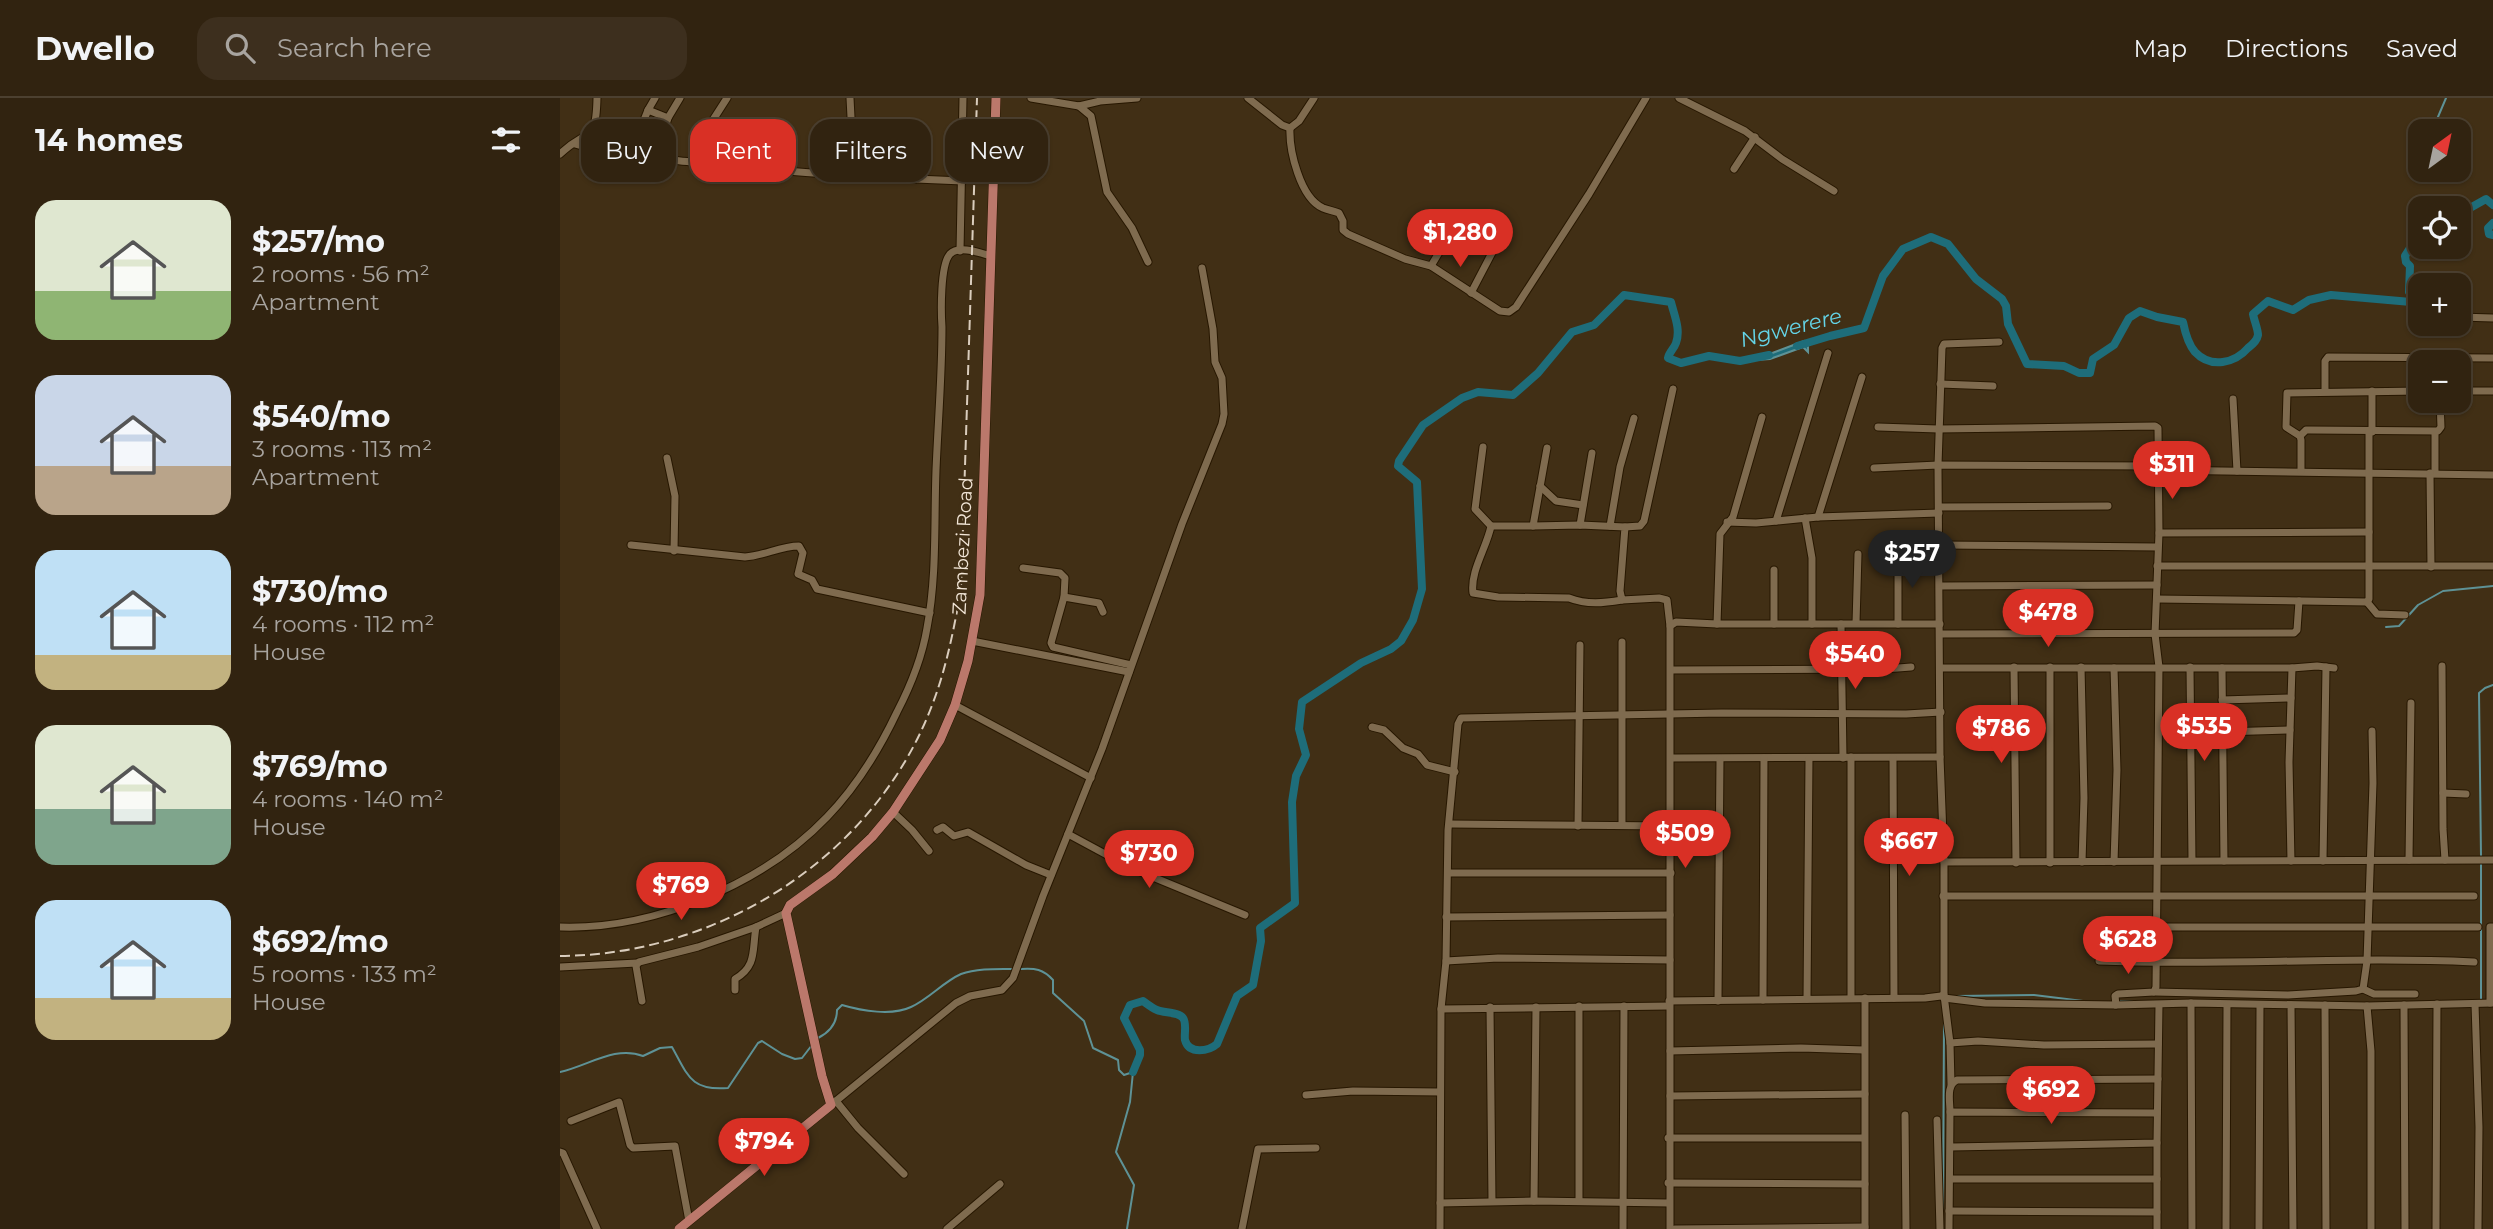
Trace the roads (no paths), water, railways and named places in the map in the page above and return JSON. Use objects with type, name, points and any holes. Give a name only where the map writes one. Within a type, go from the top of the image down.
[{"type":"main road","name":"Zambezi Road","points":[[786,913],[790,905],[833,874],[858,851],[893,812],[940,740],[955,705],[972,641],[980,595],[996,98]]},
{"type":"main road","points":[[679,1229],[834,1103],[815,1042],[786,913]]},
{"type":"street","points":[[560,154],[595,127],[597,98]]},
{"type":"street","points":[[644,119],[655,98]]},
{"type":"street","points":[[648,110],[668,118],[680,98]]},
{"type":"street","points":[[714,119],[727,98]]},
{"type":"street","points":[[850,98],[851,119]]},
{"type":"street","points":[[963,98],[963,119]]},
{"type":"street","points":[[1031,98],[1079,106],[1137,98]]},
{"type":"street","points":[[1248,98],[1290,128]]},
{"type":"street","points":[[1314,98],[1299,121],[1290,128],[1289,140],[1299,176],[1317,204],[1339,213],[1343,230],[1348,234],[1405,259],[1431,266],[1500,311],[1509,312],[1516,307],[1589,194],[1646,98]]},
{"type":"street","points":[[1679,98],[1755,137],[1782,159],[1834,191]]},
{"type":"street","points":[[1079,106],[1091,116],[1107,192],[1132,228],[1148,261]]},
{"type":"street","points":[[1734,169],[1755,137]]},
{"type":"street","points":[[575,144],[581,146]]},
{"type":"street","points":[[960,251],[963,182]]},
{"type":"street","points":[[1431,266],[1457,222],[1444,214]]},
{"type":"street","points":[[1471,293],[1494,249]]},
{"type":"street","points":[[560,927],[613,925],[685,905],[754,874],[813,831],[858,780],[890,728],[913,681],[930,613],[944,275],[950,254],[972,251],[991,256]]},
{"type":"street","points":[[904,1174],[834,1103],[956,1003],[970,996],[1002,990],[1013,978],[1091,778],[1224,414],[1222,377],[1215,362],[1213,328],[1202,268]]},
{"type":"street","points":[[2471,317],[2493,318]]},
{"type":"street","points":[[1949,1229],[1951,1084],[1950,1043],[1944,996],[1944,862],[1940,757],[1938,429],[1942,348],[1944,344],[1999,342]]},
{"type":"street","points":[[1776,521],[1828,353]]},
{"type":"street","points":[[2325,391],[2325,361],[2328,357],[2493,358]]},
{"type":"street","points":[[1818,517],[1862,377]]},
{"type":"street","points":[[1940,384],[1993,386]]},
{"type":"street","points":[[1483,447],[1475,509],[1491,526],[1640,526],[1644,521],[1672,389]]},
{"type":"street","points":[[2367,602],[2370,599],[2368,473],[2372,391]]},
{"type":"street","points":[[2300,436],[2286,427],[2287,393],[2408,391]]},
{"type":"street","points":[[2471,391],[2493,391]]},
{"type":"street","points":[[2232,399],[2237,471]]},
{"type":"street","points":[[2301,471],[2300,436],[2306,430],[2435,432],[2441,427],[2440,413]]},
{"type":"street","points":[[1717,624],[1720,534],[1733,517],[1762,417]]},
{"type":"street","points":[[1610,526],[1620,467],[1634,418]]},
{"type":"street","points":[[1878,427],[1938,429],[2155,426],[2159,431],[2155,634],[2159,667],[2158,929],[2154,992]]},
{"type":"street","points":[[2431,567],[2435,432]]},
{"type":"street","points":[[1533,526],[1547,448]]},
{"type":"street","points":[[1580,525],[1592,453]]},
{"type":"street","points":[[667,458],[675,496],[674,551]]},
{"type":"street","points":[[1874,468],[1938,465],[2493,475]]},
{"type":"street","points":[[1541,486],[1556,501],[1583,505]]},
{"type":"street","points":[[1727,522],[1939,510],[2108,506]]},
{"type":"street","points":[[1805,519],[1812,558],[1812,624]]},
{"type":"street","points":[[1491,526],[1478,565],[1473,593],[1498,597],[1569,598],[1601,604],[1622,600],[1667,600],[1671,670],[1668,1138],[1670,1229]]},
{"type":"street","points":[[1622,600],[1620,591],[1625,527]]},
{"type":"street","points":[[2159,533],[2369,532]]},
{"type":"street","points":[[631,545],[745,557],[784,547],[800,546],[803,553],[798,574],[812,580],[817,589],[930,613]]},
{"type":"street","points":[[1940,545],[2157,547]]},
{"type":"street","points":[[1856,623],[1858,554]]},
{"type":"street","points":[[1898,556],[1898,624]]},
{"type":"street","points":[[2157,566],[2493,566]]},
{"type":"street","points":[[1023,568],[1062,574],[1065,578],[1064,597],[1051,643],[1053,647],[1130,669]]},
{"type":"street","points":[[1774,570],[1774,624]]},
{"type":"street","points":[[1940,586],[2157,585]]},
{"type":"street","points":[[1064,597],[1099,603],[1103,612]]},
{"type":"street","points":[[2157,598],[2367,602],[2377,614],[2405,615]]},
{"type":"street","points":[[1941,634],[2294,633],[2297,630],[2299,601]]},
{"type":"street","points":[[1670,626],[1676,622],[1940,624]]},
{"type":"street","points":[[1841,624],[1842,714],[1847,758],[1851,999]]},
{"type":"street","points":[[972,641],[1130,669]]},
{"type":"street","points":[[1622,642],[1622,825]]},
{"type":"street","points":[[1578,826],[1580,645]]},
{"type":"street","points":[[2442,666],[2445,860]]},
{"type":"street","points":[[1671,670],[1911,667]]},
{"type":"street","points":[[2014,667],[2016,863]]},
{"type":"street","points":[[2050,667],[2050,863]]},
{"type":"street","points":[[2081,667],[2084,798],[2082,862]]},
{"type":"street","points":[[2189,667],[2192,860]]},
{"type":"street","points":[[2323,861],[2326,667]]},
{"type":"street","points":[[1941,668],[2334,668]]},
{"type":"street","points":[[2114,668],[2117,770],[2114,862]]},
{"type":"street","points":[[2222,668],[2224,861]]},
{"type":"street","points":[[2291,861],[2292,668]]},
{"type":"street","points":[[2222,700],[2291,698]]},
{"type":"street","points":[[2409,860],[2411,703]]},
{"type":"street","points":[[955,705],[1091,778]]},
{"type":"street","points":[[1440,1229],[1441,1009],[1446,961],[1450,824],[1458,724],[1463,718],[1941,712]]},
{"type":"street","points":[[1372,727],[1384,730],[1403,748],[1418,754],[1427,765],[1455,772]]},
{"type":"street","points":[[2223,732],[2290,730]]},
{"type":"street","points":[[2363,989],[2367,961],[2373,783],[2372,731]]},
{"type":"street","points":[[1671,758],[1940,757]]},
{"type":"street","points":[[1763,1000],[1764,758]]},
{"type":"street","points":[[1893,758],[1894,998]]},
{"type":"street","points":[[1718,1000],[1720,759]]},
{"type":"street","points":[[1807,999],[1809,759]]},
{"type":"street","points":[[2443,793],[2466,793]]},
{"type":"street","points":[[893,812],[929,851]]},
{"type":"street","points":[[1450,824],[1670,826]]},
{"type":"street","points":[[937,830],[943,827],[954,836],[968,832],[1026,865],[1051,875]]},
{"type":"street","points":[[1068,834],[1132,868],[1245,915]]},
{"type":"street","points":[[1944,862],[2493,860]]},
{"type":"street","points":[[1448,873],[1671,873]]},
{"type":"street","points":[[1943,896],[2474,896]]},
{"type":"street","points":[[560,967],[637,963],[676,954],[756,927],[786,913]]},
{"type":"street","points":[[1446,917],[1670,915]]},
{"type":"street","points":[[735,989],[735,979],[747,972],[751,965],[756,927]]},
{"type":"street","points":[[2106,927],[2479,928]]},
{"type":"street","points":[[1441,1009],[1944,996],[1985,1003],[2116,1005],[2191,1003],[2367,1006],[2491,1003],[2490,927],[2493,927]]},
{"type":"street","points":[[1446,961],[1498,958],[1670,960]]},
{"type":"street","points":[[2099,961],[2474,962]]},
{"type":"street","points":[[637,963],[636,974],[642,1001]]},
{"type":"street","points":[[2116,1005],[2115,996],[2118,994],[2154,992],[2288,995],[2363,989],[2374,994],[2415,994]]},
{"type":"street","points":[[1675,1229],[1864,1228],[1865,998]]},
{"type":"street","points":[[2191,1003],[2192,1229]]},
{"type":"street","points":[[2436,1229],[2437,1004]]},
{"type":"street","points":[[2475,1004],[2479,1127],[2478,1229]]},
{"type":"street","points":[[2157,1229],[2159,1005]]},
{"type":"street","points":[[2226,1229],[2227,1005]]},
{"type":"street","points":[[2291,1005],[2293,1229]]},
{"type":"street","points":[[2325,1005],[2326,1229]]},
{"type":"street","points":[[2404,1005],[2405,1229]]},
{"type":"street","points":[[1579,1006],[1579,1201]]},
{"type":"street","points":[[1623,1229],[1624,1006]]},
{"type":"street","points":[[2259,1229],[2260,1006]]},
{"type":"street","points":[[2367,1006],[2371,1051],[2371,1229]]},
{"type":"street","points":[[1490,1007],[1492,1201]]},
{"type":"street","points":[[1534,1201],[1536,1007]]},
{"type":"street","points":[[1950,1043],[1978,1041],[2043,1045],[2158,1044]]},
{"type":"street","points":[[1670,1051],[1801,1048],[1864,1050]]},
{"type":"street","points":[[1951,1084],[1957,1080],[2158,1079]]},
{"type":"street","points":[[1306,1095],[1353,1091],[1440,1092]]},
{"type":"street","points":[[1670,1096],[1865,1094]]},
{"type":"street","points":[[571,1121],[619,1102],[633,1148],[675,1146],[689,1221]]},
{"type":"street","points":[[1950,1112],[2157,1113]]},
{"type":"street","points":[[1905,1115],[1906,1229]]},
{"type":"street","points":[[1937,1120],[1940,1229]]},
{"type":"street","points":[[1668,1138],[1864,1138]]},
{"type":"street","points":[[1951,1147],[2157,1143]]},
{"type":"street","points":[[1242,1229],[1258,1149],[1316,1148]]},
{"type":"street","points":[[560,1152],[597,1229]]},
{"type":"street","points":[[1950,1179],[2157,1179]]},
{"type":"street","points":[[1668,1183],[1865,1184]]},
{"type":"street","points":[[947,1229],[1000,1184]]},
{"type":"street","points":[[1440,1203],[1669,1203]]},
{"type":"street","points":[[1949,1211],[2157,1212]]},
{"type":"water","points":[[1804,341],[1808,352],[1803,347],[1770,359],[1740,361],[1759,358]]},
{"type":"waterway","points":[[2437,119],[2446,98]]},
{"type":"waterway","name":"Ngwerere","points":[[2471,207],[2486,199],[2493,205]]},
{"type":"waterway","name":"Ngwerere","points":[[2493,223],[2488,228],[2489,234],[2493,235]]},
{"type":"waterway","name":"Ngwerere","points":[[1797,346],[1864,328],[1883,276],[1903,249],[1931,237],[1948,244],[1976,279],[2002,299],[2006,306],[2008,324],[2027,364],[2064,366],[2079,373],[2090,373],[2093,359],[2114,345],[2129,318],[2140,311],[2183,322],[2195,352],[2208,361],[2223,362],[2243,353],[2255,341],[2258,333],[2253,314],[2268,301],[2293,310],[2309,300],[2331,295],[2411,302],[2414,299],[2409,292],[2410,266],[2405,256],[2408,251]]},
{"type":"waterway","name":"Ngwerere","points":[[1133,1072],[1140,1050],[1124,1018],[1130,1005],[1143,1001],[1157,1010],[1181,1016],[1184,1020],[1187,1045],[1195,1050],[1204,1050],[1217,1044],[1237,996],[1253,985],[1261,941],[1260,928],[1295,903],[1292,802],[1296,776],[1306,755],[1299,729],[1302,702],[1361,663],[1391,649],[1401,641],[1413,620],[1422,589],[1417,482],[1398,466],[1423,425],[1462,398],[1478,392],[1513,395],[1538,373],[1572,332],[1594,325],[1624,295],[1671,302],[1678,333],[1668,358],[1681,363],[1709,356],[1740,361],[1769,355]]},
{"type":"waterway","points":[[2386,627],[2399,626],[2418,605],[2443,591],[2493,586]]},
{"type":"waterway","points":[[2481,856],[2479,693],[2493,685]]},
{"type":"waterway","points":[[2481,862],[2481,1000]]},
{"type":"waterway","name":"Ngwerere","points":[[818,1038],[832,1027],[837,1010],[842,1005],[877,1012],[903,1010],[918,1004],[961,974],[981,970],[1015,969]]},
{"type":"waterway","name":"Ngwerere","points":[[1021,969],[1038,970],[1049,976],[1053,980],[1053,993],[1084,1021],[1093,1048],[1118,1060],[1119,1070],[1124,1075],[1133,1072],[1130,1102],[1116,1152],[1134,1185],[1127,1229]]},
{"type":"waterway","points":[[1957,996],[2034,995],[2083,1001]]},
{"type":"waterway","points":[[2118,1001],[2141,1001]]},
{"type":"waterway","points":[[1943,1210],[1944,1024]]},
{"type":"waterway","name":"Ngwerere","points":[[560,1072],[612,1055],[633,1053],[643,1056],[660,1048],[672,1047],[692,1080],[706,1087],[728,1088],[758,1043],[762,1041],[795,1059],[802,1058],[812,1045]]},
{"type":"railway","points":[[560,956],[619,951],[676,938],[732,917],[783,888],[830,852],[871,810],[905,762],[936,694],[961,589],[977,98]]}]
